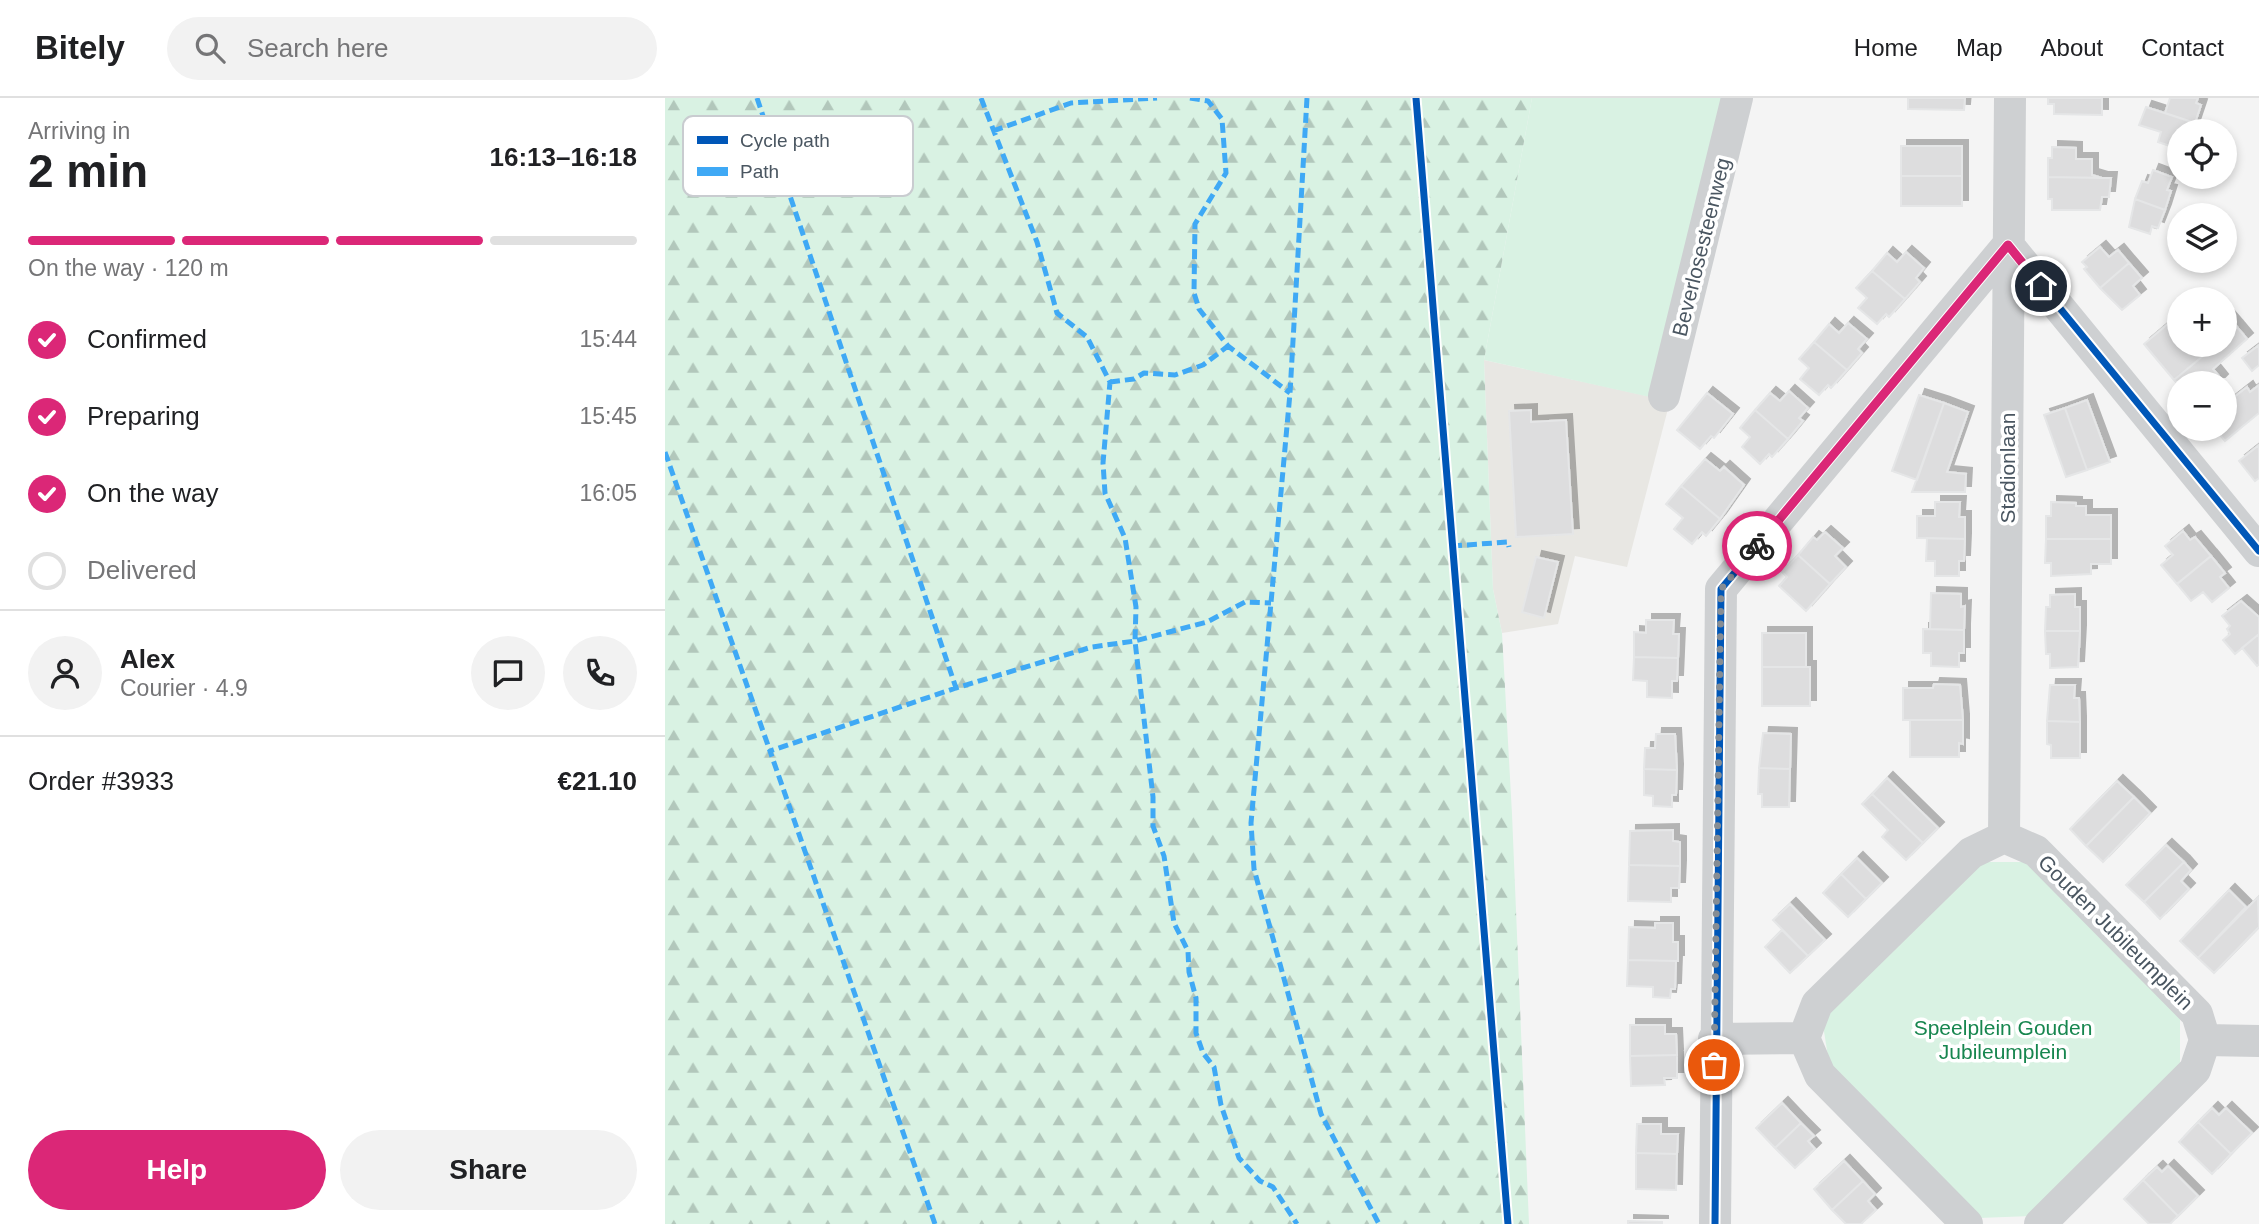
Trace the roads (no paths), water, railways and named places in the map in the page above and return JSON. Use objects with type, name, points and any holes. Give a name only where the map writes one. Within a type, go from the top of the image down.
[{"type":"street","name":"Beverlosesteenweg","points":[[1664,396],[1737,98]]},
{"type":"street","name":"Stadionlaan","points":[[2004,837],[2010,98]]},
{"type":"street","points":[[1715,1224],[1714,1039],[1721,589],[2008,245],[2259,551]]},
{"type":"street","points":[[1967,1224],[1820,1075],[1804,1038],[1817,1004],[1971,853],[2004,837]]},
{"type":"street","name":"Gouden Jubileumplein","points":[[2004,837],[2036,851],[2098,912],[2197,1014],[2205,1040]]},
{"type":"street","points":[[1714,1039],[1804,1038]]},
{"type":"street","points":[[2040,1224],[2195,1070],[2205,1040],[2259,1041]]},
{"type":"park label","name":"Speelplein Gouden Jubileumplein","points":[[2003,1039]]}]
